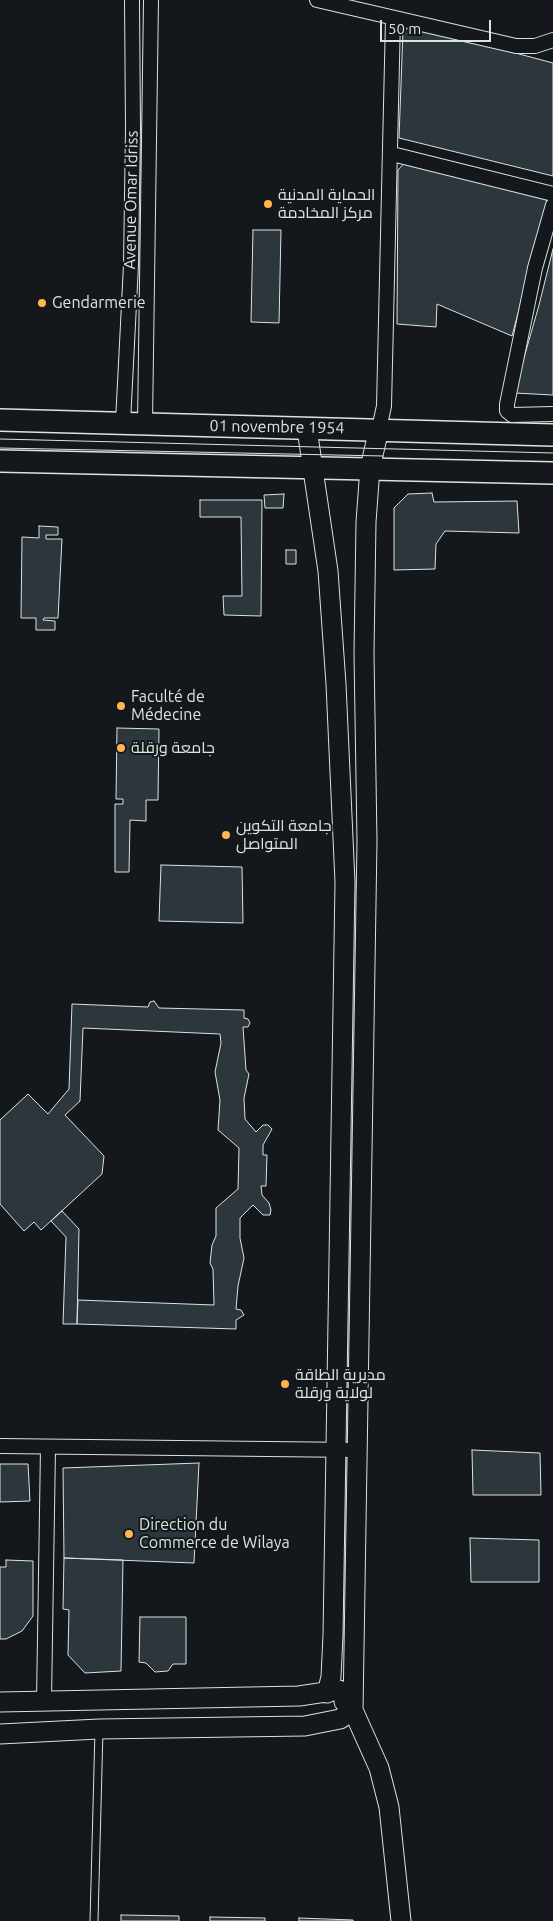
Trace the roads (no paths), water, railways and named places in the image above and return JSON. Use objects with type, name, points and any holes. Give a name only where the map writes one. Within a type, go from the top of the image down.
[{"type":"main road","name":"01 novembre 1954","points":[[0,420],[553,435]]},
{"type":"main road","points":[[0,461],[313,466],[553,473]]},
{"type":"street","points":[[124,422],[131,256],[132,0]]},
{"type":"street","name":"Avenue Omar Idriss","points":[[146,423],[144,401],[151,0]]},
{"type":"street","points":[[317,0],[516,46],[535,46],[553,40]]},
{"type":"street","points":[[393,19],[392,154],[384,406],[370,468],[366,522],[364,644],[367,841],[353,1710],[375,1755],[389,1807],[402,1921]]},
{"type":"street","points":[[392,154],[553,194]]},
{"type":"street","points":[[553,205],[535,268],[507,404],[507,411],[512,415],[553,414]]},
{"type":"street","points":[[307,429],[328,571],[336,684],[345,882],[332,1668],[327,1693]]},
{"type":"street","points":[[344,946],[365,946]]},
{"type":"street","points":[[342,1090],[364,1090]]},
{"type":"street","points":[[0,1446],[357,1450]]},
{"type":"street","points":[[44,1701],[48,1447]]},
{"type":"street","points":[[299,1696],[314,1688],[332,1668]]},
{"type":"street","points":[[0,1702],[299,1696],[327,1693],[354,1684]]},
{"type":"street","points":[[327,1693],[353,1710]]},
{"type":"street","points":[[0,1734],[99,1729],[305,1726],[340,1719],[353,1710]]},
{"type":"lane","points":[[94,1921],[99,1729]]},
{"type":"tram line","points":[[0,439],[553,453]]},
{"type":"tram line","points":[[0,448],[383,456]]},
{"type":"place","name":"الحماية المدنية مركز المخادمة","points":[[268,204]]},
{"type":"place","name":"Gendarmerie","points":[[42,303]]},
{"type":"place","name":"Faculté de Médecine","points":[[121,706]]},
{"type":"place","name":"جامعة ورقلة","points":[[121,748]]},
{"type":"place","name":"جامعة التكوين المتواصل","points":[[226,835]]},
{"type":"place","name":"مديرية الطاقة لولاية ورقلة","points":[[285,1384]]},
{"type":"place","name":"Direction du Commerce de Wilaya","points":[[129,1534]]}]
